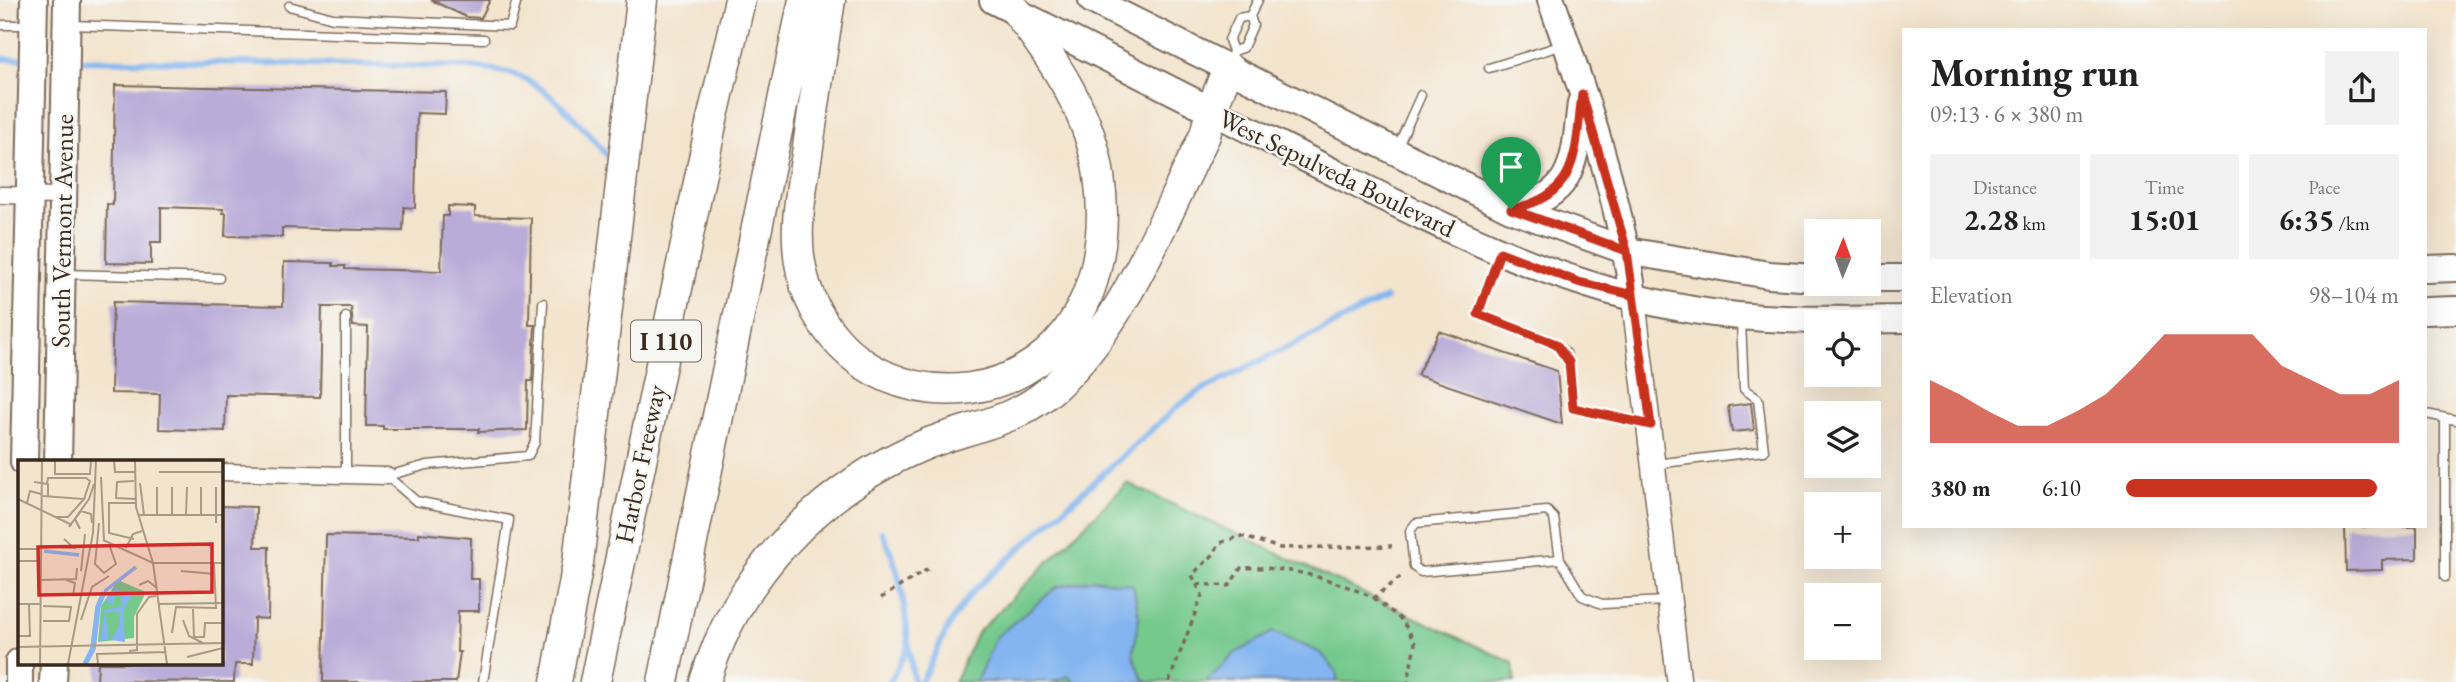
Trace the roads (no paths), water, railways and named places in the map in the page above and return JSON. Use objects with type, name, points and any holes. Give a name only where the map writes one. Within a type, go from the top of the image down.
[{"type":"highway","points":[[556,682],[578,563],[642,0]]},
{"type":"highway","points":[[712,120],[726,0]]},
{"type":"highway","name":"Harbor Freeway","points":[[595,682],[712,120],[740,0]]},
{"type":"highway","name":"I 110","points":[[663,682],[804,0]]},
{"type":"highway","points":[[830,0],[797,220],[802,273],[825,326],[853,356],[887,378],[922,388],[941,390],[993,384],[1023,370],[1053,347],[1067,332],[1088,293],[1098,257],[1102,206],[1099,175],[1084,124],[1058,71],[1005,6]]},
{"type":"highway","points":[[705,682],[727,627],[752,581],[807,520],[873,470],[925,445],[1009,416],[1044,396],[1087,355],[1103,335],[1205,135],[1210,111],[1230,60]]},
{"type":"main road","name":"West Sepulveda Boulevard","points":[[1093,0],[1230,60],[1396,151],[1511,209],[1627,251],[1769,275],[1804,277]]},
{"type":"main road","points":[[1551,0],[1582,94],[1627,251],[1651,425],[1679,682]]},
{"type":"main road","name":"West Sepulveda Boulevard","points":[[1005,6],[1210,111],[1500,252],[1578,282],[1692,310],[1780,319],[1902,319]]},
{"type":"main road","name":"South Vermont Avenue","points":[[24,460],[33,20]]},
{"type":"main road","name":"South Vermont Avenue","points":[[58,460],[67,20]]},
{"type":"main road","points":[[1511,209],[1532,205],[1556,190],[1572,169],[1582,94]]},
{"type":"main road","points":[[2427,269],[2456,268]]},
{"type":"main road","points":[[1881,278],[1902,278]]},
{"type":"main road","points":[[2427,311],[2456,310]]},
{"type":"main road","points":[[19,664],[19,682]]},
{"type":"main road","points":[[53,682],[54,664]]},
{"type":"street","points":[[0,195],[63,196]]},
{"type":"street","points":[[222,472],[387,476]]},
{"type":"lane","points":[[289,6],[333,18],[510,26],[517,0]]},
{"type":"lane","points":[[1230,60],[1243,48],[1253,25],[1250,16],[1258,0]]},
{"type":"lane","points":[[1230,60],[1229,40],[1239,18],[1250,16]]},
{"type":"lane","points":[[0,25],[33,20]]},
{"type":"lane","points":[[67,20],[484,39]]},
{"type":"lane","points":[[1489,68],[1566,44]]},
{"type":"lane","points":[[1396,151],[1421,95]]},
{"type":"lane","points":[[1500,252],[1478,314],[1556,344],[1566,353],[1573,408],[1651,425]]},
{"type":"lane","points":[[61,274],[219,278]]},
{"type":"lane","points":[[387,476],[426,465],[528,456],[535,442],[543,303]]},
{"type":"lane","points":[[1655,464],[1764,451],[1758,399],[1744,389],[1741,315]]},
{"type":"lane","points":[[346,317],[346,475]]},
{"type":"lane","points":[[2427,414],[2445,420],[2456,420]]},
{"type":"lane","points":[[2445,420],[2445,577]]},
{"type":"lane","points":[[387,476],[416,501],[509,520],[483,682]]},
{"type":"lane","points":[[1560,559],[1434,573],[1421,572],[1414,567],[1410,531],[1416,523],[1547,511],[1553,518],[1560,559],[1582,596],[1602,604],[1670,601]]},
{"type":"water","points":[[1094,579],[1133,585],[1139,617],[1133,655],[1143,679],[1150,682],[1073,682],[1069,676],[1051,682],[976,682],[996,637],[1057,587]]},
{"type":"water","points":[[1273,632],[1321,653],[1337,672],[1337,682],[1206,682],[1234,654]]},
{"type":"waterway","points":[[0,59],[26,59]]},
{"type":"waterway","points":[[72,60],[470,67],[503,72],[527,80],[540,88],[576,120],[607,155]]},
{"type":"waterway","points":[[921,682],[952,620],[973,591],[1177,407],[1198,392],[1386,298]]},
{"type":"waterway","points":[[882,532],[901,588],[914,682]]},
{"type":"waterway","points":[[890,682],[907,649]]}]
